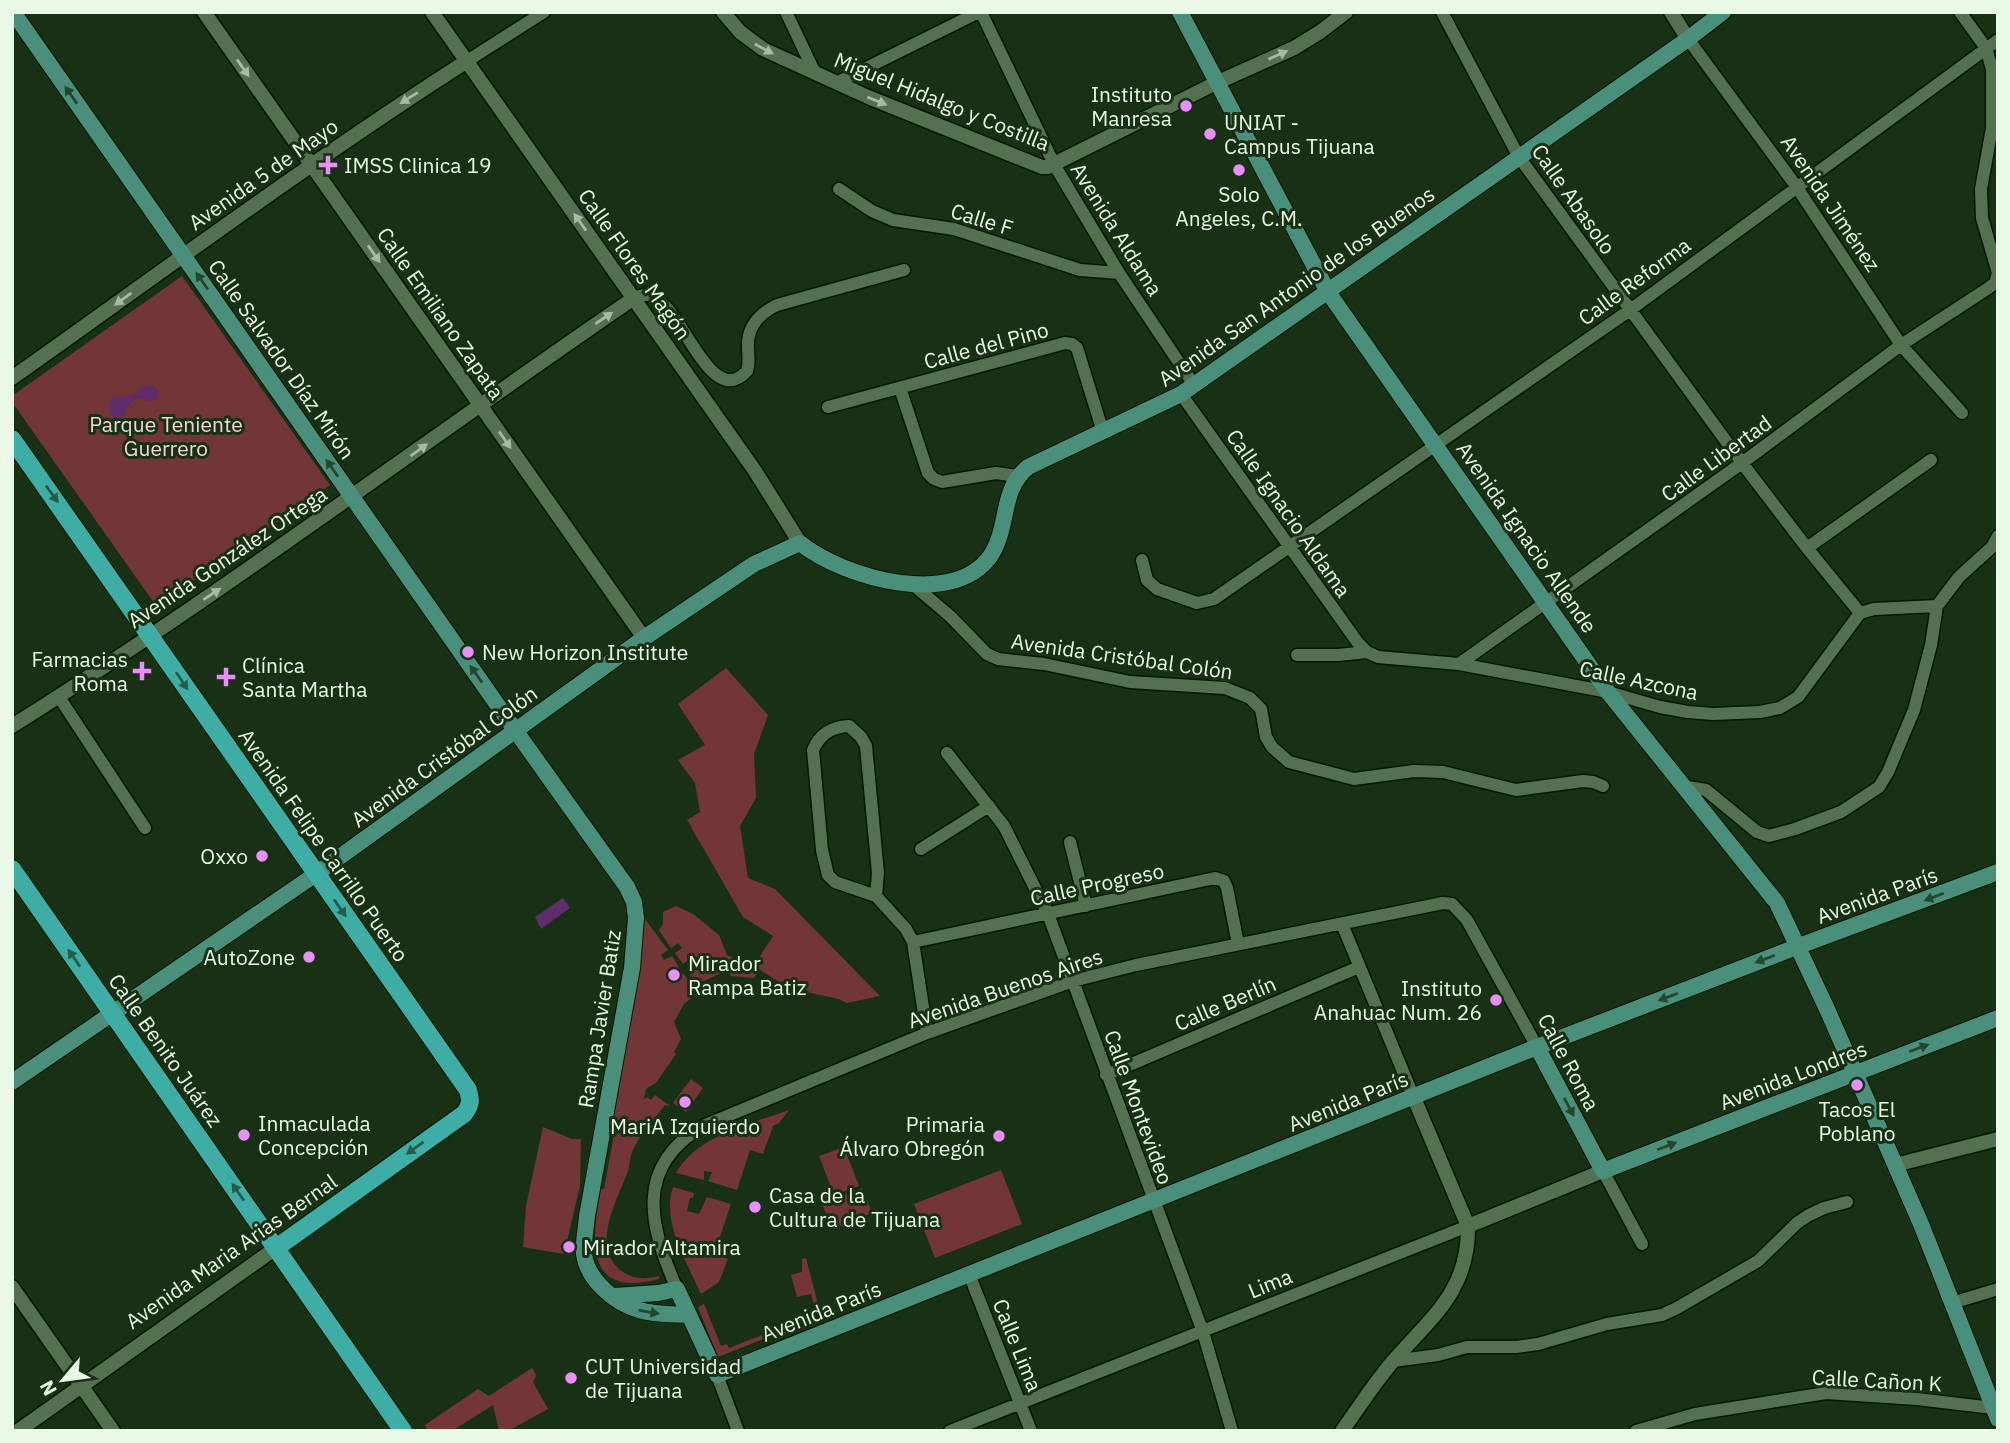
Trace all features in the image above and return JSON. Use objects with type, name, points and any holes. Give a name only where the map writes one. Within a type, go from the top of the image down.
[{"type":"main road","name":"Avenida Ignacio Allende","points":[[1180,12],[1328,292],[1608,692],[1777,903],[1856,1073],[1996,1413]]},
{"type":"main road","name":"Avenida San Antonio de los Buenos","points":[[1017,476],[1039,461],[1188,390],[1688,40],[1723,12]]},
{"type":"main road","name":"Calle Salvador Díaz Mirón","points":[[16,16],[515,730]]},
{"type":"main road","name":"Avenida Felipe Carrillo Puerto","points":[[12,439],[468,1090],[471,1099],[469,1107]]},
{"type":"main road","points":[[800,543],[816,556],[863,575],[911,583],[946,584],[975,572],[988,560],[996,547],[1009,493],[1017,476]]},
{"type":"main road","name":"Avenida Cristóbal Colón","points":[[12,1083],[316,874],[644,638],[754,564],[800,543]]},
{"type":"main road","name":"Rampa Javier Batiz","points":[[515,730],[627,887],[634,901],[636,918],[632,968],[587,1216],[584,1253],[591,1275],[603,1289],[627,1306],[655,1314],[688,1315]]},
{"type":"main road","name":"Calle Benito Juárez","points":[[12,869],[403,1431]]},
{"type":"main road","name":"Avenida París","points":[[717,1375],[1537,1047],[1998,872]]},
{"type":"main road","name":"Avenida Londres","points":[[1603,1171],[1998,1018]]},
{"type":"main road","name":"Calle Roma","points":[[1537,1047],[1603,1171]]},
{"type":"main road","name":"Avenida Maria Arias Bernal","points":[[276,1248],[464,1114],[469,1107]]},
{"type":"main road","points":[[614,1296],[677,1289],[717,1375]]},
{"type":"street","name":"Calle Emiliano Zapata","points":[[204,12],[644,638]]},
{"type":"street","name":"Calle Flores Magón","points":[[432,12],[755,471],[800,543]]},
{"type":"street","name":"Avenida 5 de Mayo","points":[[12,378],[390,110],[544,12]]},
{"type":"street","name":"Miguel Hidalgo y Costilla","points":[[723,12],[756,45],[836,83],[1042,167],[1055,166]]},
{"type":"street","points":[[786,12],[815,73]]},
{"type":"street","points":[[836,83],[980,12]]},
{"type":"street","name":"Avenida Aldama","points":[[980,12],[1055,166],[1188,390]]},
{"type":"street","points":[[1055,166],[1216,83],[1294,48],[1346,12]]},
{"type":"street","name":"Calle Abasolo","points":[[1442,12],[1519,157],[1742,463],[1860,613]]},
{"type":"street","name":"Avenida Jiménez","points":[[1671,12],[1688,40],[1796,186],[1901,345],[1962,413]]},
{"type":"street","points":[[1960,12],[1986,48],[1992,69],[1992,128],[1981,199],[1997,276]]},
{"type":"street","name":"Calle Reforma","points":[[1142,561],[1147,580],[1157,589],[1197,603],[1205,603],[1290,548],[1630,310],[1998,40]]},
{"type":"street","name":"Calle F","points":[[839,189],[882,216],[954,229],[1080,270],[1119,272]]},
{"type":"street","points":[[634,298],[648,294],[654,297],[677,319],[713,374],[725,380],[737,378],[747,370],[748,336],[752,325],[766,311],[904,270]]},
{"type":"street","name":"Calle Libertad","points":[[1459,664],[1742,463],[1997,276]]},
{"type":"street","name":"Avenida González Ortega","points":[[12,726],[59,697],[352,497],[634,298]]},
{"type":"street","name":"Calle del Pino","points":[[900,388],[1065,343],[1072,344],[1077,348],[1103,432]]},
{"type":"street","points":[[828,407],[900,388],[928,473],[933,480],[942,482],[996,473],[1017,476]]},
{"type":"street","name":"Calle Ignacio Aldama","points":[[1188,390],[1290,548],[1367,652]]},
{"type":"street","points":[[1807,548],[1931,460]]},
{"type":"street","points":[[1681,786],[1706,790],[1757,832],[1769,836],[1841,811],[1879,786],[1888,772],[1914,710],[1931,645],[1937,606],[1959,577],[1992,547],[1998,536]]},
{"type":"street","name":"Avenida Cristóbal Colón","points":[[911,583],[950,616],[987,654],[998,659],[1044,664],[1130,682],[1225,688],[1250,698],[1261,709],[1266,737],[1272,747],[1289,762],[1354,779],[1414,771],[1443,772],[1516,790],[1583,781],[1603,786]]},
{"type":"street","points":[[1860,613],[1874,609],[1937,606]]},
{"type":"street","name":"Calle Azcona","points":[[1297,655],[1367,652],[1378,657],[1459,664],[1608,692],[1660,707],[1713,714],[1780,708],[1798,697],[1860,613]]},
{"type":"street","points":[[59,697],[145,828]]},
{"type":"street","points":[[876,896],[878,873],[866,746],[849,726],[839,727],[823,734],[813,750],[825,865],[828,875],[835,882],[876,896],[906,929],[913,942],[927,1033]]},
{"type":"street","name":"Calle Montevideo","points":[[947,753],[989,806],[1014,844],[1048,914],[1105,1075],[1203,1332],[1232,1431]]},
{"type":"street","points":[[921,849],[989,806]]},
{"type":"street","points":[[1070,842],[1086,906]]},
{"type":"street","name":"Calle Progreso","points":[[913,942],[1221,878],[1227,888],[1238,944]]},
{"type":"street","name":"Avenida Buenos Aires","points":[[677,1289],[665,1262],[655,1227],[652,1203],[657,1180],[673,1149],[687,1135],[703,1126],[927,1033],[1073,981],[1238,944],[1443,903],[1452,904]]},
{"type":"street","name":"Calle Roma","points":[[1452,904],[1467,919],[1537,1047]]},
{"type":"street","points":[[1342,924],[1468,1226],[1468,1249],[1449,1296],[1438,1314],[1393,1361],[1342,1431]]},
{"type":"street","name":"Calle Berlín","points":[[1105,1075],[1359,967]]},
{"type":"street","points":[[1895,1165],[1998,1139]]},
{"type":"street","name":"Calle Roma","points":[[1603,1171],[1642,1244]]},
{"type":"street","name":"Lima","points":[[950,1431],[1603,1171]]},
{"type":"street","points":[[1393,1361],[1438,1355],[1467,1347],[1538,1344],[1607,1324],[1662,1315],[1758,1261],[1797,1223],[1824,1208],[1847,1202]]},
{"type":"street","name":"Avenida Maria Arias Bernal","points":[[18,1431],[276,1248]]},
{"type":"street","name":"Calle Lima","points":[[969,1274],[1031,1431]]},
{"type":"street","points":[[12,1287],[113,1431]]},
{"type":"street","points":[[1952,1303],[1998,1289]]},
{"type":"street","points":[[717,1375],[738,1431]]},
{"type":"street","name":"Calle Cañon K","points":[[1636,1431],[1695,1413],[1826,1393],[1917,1399],[1996,1413]]},
{"type":"green space","name":"Parque Teniente Guerrero","points":[[182,276],[330,485],[157,607],[12,402],[12,396]]},
{"type":"green space","points":[[726,668],[768,715],[754,754],[756,798],[740,826],[748,878],[775,889],[880,996],[847,1003],[788,988],[759,969],[754,978],[731,976],[728,970],[697,984],[687,970],[691,966],[687,961],[683,964],[675,953],[682,948],[678,943],[671,948],[659,930],[663,924],[663,912],[676,906],[693,914],[719,935],[727,955],[754,966],[773,936],[743,917],[687,820],[700,812],[695,783],[678,760],[705,745],[678,704]]},
{"type":"green space","points":[[645,919],[668,950],[661,955],[664,960],[672,956],[679,967],[670,975],[673,980],[683,973],[697,993],[684,1004],[674,1022],[681,1039],[674,1052],[676,1054],[656,1083],[646,1089],[644,1099],[647,1097],[651,1100],[655,1095],[670,1106],[665,1105],[636,1144],[607,1233],[607,1246],[618,1268],[637,1278],[659,1276],[659,1279],[635,1283],[617,1281],[605,1273],[598,1261],[595,1228],[616,1123],[612,1121]]},
{"type":"green space","points":[[691,1079],[703,1088],[686,1112],[673,1103]]},
{"type":"green space","points":[[789,1110],[779,1123],[773,1126],[763,1154],[750,1150],[737,1190],[708,1181],[712,1172],[704,1171],[704,1180],[676,1173],[686,1160],[711,1140]]},
{"type":"green space","points":[[543,1127],[572,1139],[581,1139],[580,1186],[564,1254],[523,1247],[526,1206]]},
{"type":"green space","points":[[844,1147],[859,1186],[834,1195],[819,1156]]},
{"type":"green space","points":[[1001,1170],[1022,1224],[935,1258],[914,1204]]},
{"type":"green space","points":[[673,1187],[694,1193],[687,1211],[699,1214],[707,1197],[731,1204],[714,1254],[728,1259],[719,1282],[701,1294],[673,1228],[670,1200]]},
{"type":"green space","points":[[862,1188],[872,1213],[832,1229],[822,1204]]},
{"type":"green space","points":[[806,1258],[821,1316],[718,1357],[698,1307],[704,1304],[721,1346],[727,1344],[729,1348],[816,1314],[811,1294],[797,1297],[791,1275],[802,1272],[802,1259]]},
{"type":"green space","points":[[532,1368],[536,1375],[533,1382],[548,1409],[508,1431],[499,1431],[493,1405],[452,1431],[428,1431],[425,1425],[478,1389],[489,1396]]},
{"type":"shaded area","points":[[149,384],[158,389],[159,395],[155,400],[137,398],[130,403],[123,417],[113,417],[108,404],[110,401],[131,395]]},
{"type":"shaded area","points":[[563,898],[570,908],[541,929],[535,917]]},
{"type":"place","name":"Instituto Manresa","points":[[1186,106]]},
{"type":"place","name":"UNIAT - Campus Tijuana","points":[[1210,134]]},
{"type":"place","name":"IMSS Clinica 19","points":[[328,165]]},
{"type":"place","name":"Solo Angeles, C.M.","points":[[1239,170]]},
{"type":"place","name":"New Horizon Institute","points":[[468,652]]},
{"type":"place","name":"Farmacias Roma","points":[[142,671]]},
{"type":"place","name":"Clínica Santa Martha","points":[[226,677]]},
{"type":"place","name":"Oxxo","points":[[262,856]]},
{"type":"place","name":"AutoZone","points":[[309,957]]},
{"type":"place","name":"Mirador Rampa Batiz","points":[[674,975]]},
{"type":"place","name":"Instituto Anahuac Num. 26","points":[[1496,1000]]},
{"type":"place","name":"Tacos El Poblano","points":[[1857,1085]]},
{"type":"place","name":"MariA Izquierdo","points":[[685,1102]]},
{"type":"place","name":"Inmaculada Concepción","points":[[244,1135]]},
{"type":"place","name":"Primaria Álvaro Obregón","points":[[999,1136]]},
{"type":"place","name":"Casa de la Cultura de Tijuana","points":[[755,1207]]},
{"type":"place","name":"Mirador Altamira","points":[[569,1247]]},
{"type":"place","name":"CUT Universidad de Tijuana","points":[[571,1378]]}]
